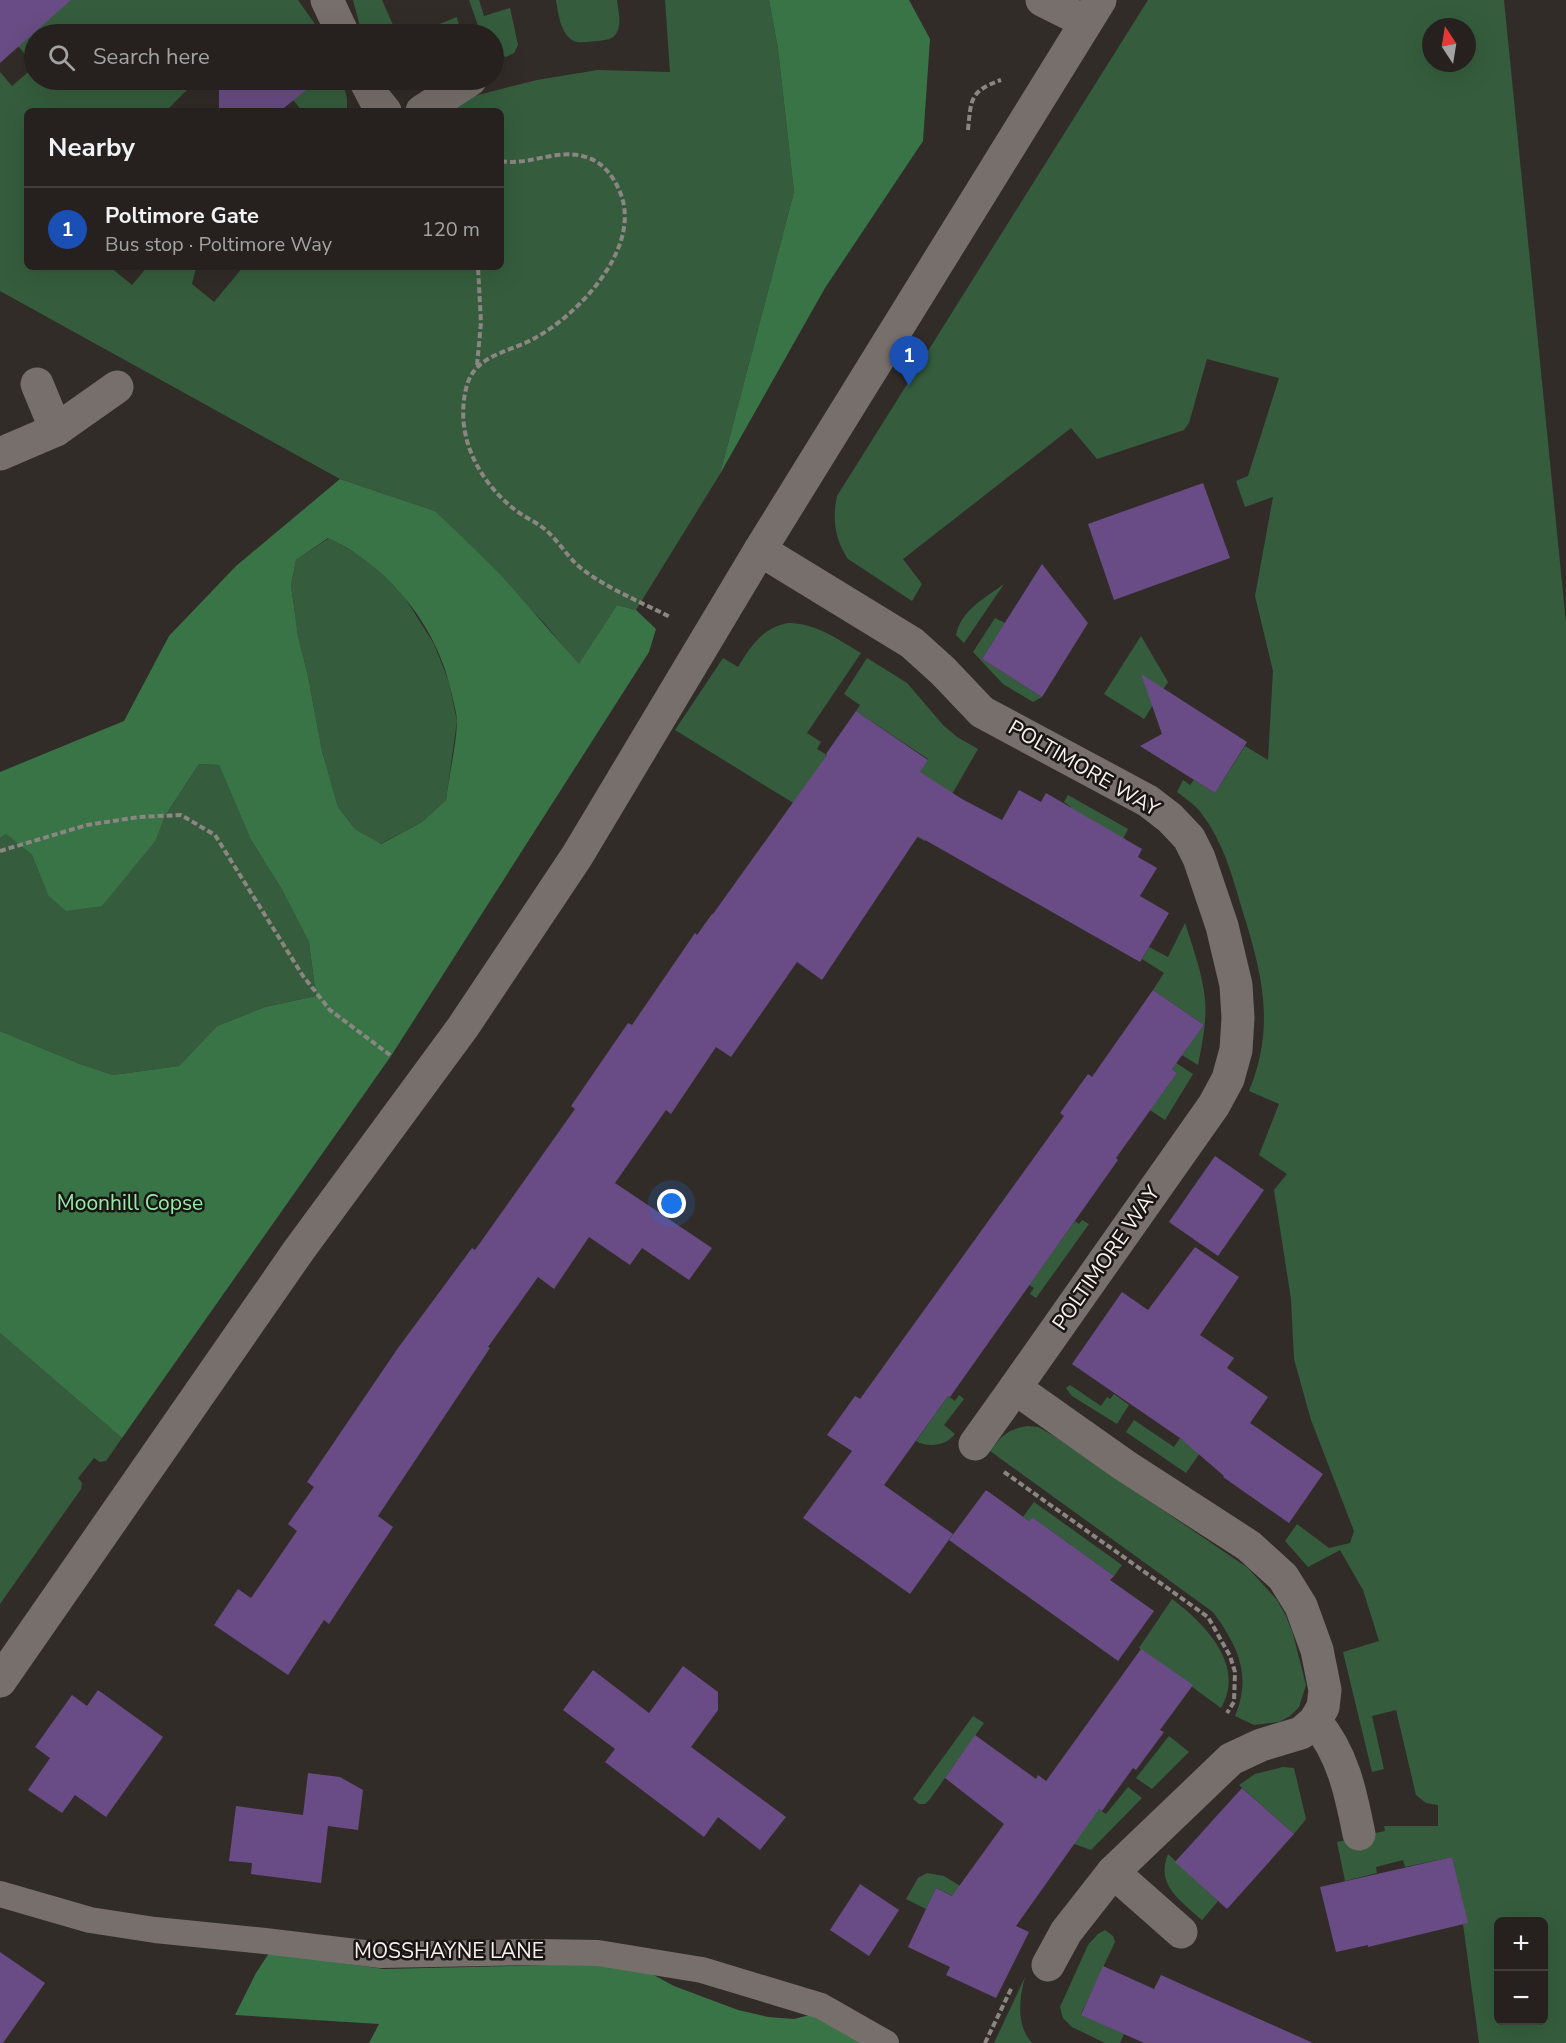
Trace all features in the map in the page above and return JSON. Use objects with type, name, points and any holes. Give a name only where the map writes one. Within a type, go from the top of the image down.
[{"type":"street","points":[[327,0],[338,24]]},
{"type":"street","points":[[0,1681],[299,1250],[425,1080],[577,856],[760,550],[1093,11],[1042,0]]},
{"type":"street","points":[[370,90],[382,108]]},
{"type":"street","points":[[428,108],[455,90]]},
{"type":"street","points":[[37,384],[56,430]]},
{"type":"street","points":[[0,454],[56,430],[117,387]]},
{"type":"street","name":"POLTIMORE WAY","points":[[760,550],[912,643],[943,670],[982,712],[1148,801],[1170,818],[1189,838],[1211,888],[1236,985],[1238,1018],[1236,1050],[1228,1079],[1214,1105],[975,1444]]},
{"type":"street","points":[[1015,1388],[1124,1465],[1249,1546],[1283,1576],[1301,1606],[1317,1650],[1325,1690],[1323,1707],[1315,1721],[1301,1733],[1261,1745],[1231,1759],[1113,1872],[1066,1932],[1048,1965]]},
{"type":"street","points":[[1315,1721],[1326,1734],[1340,1761],[1359,1834]]},
{"type":"street","points":[[1113,1872],[1181,1932]]},
{"type":"lane","name":"MOSSHAYNE LANE","points":[[0,1894],[90,1920],[155,1930],[381,1955],[598,1953],[690,1968],[821,2006],[886,2043]]},
{"type":"path","points":[[477,366],[501,352],[535,338],[568,316],[593,290],[610,266],[621,238],[624,218],[623,198],[614,178],[601,164],[582,155],[556,156],[510,163],[504,162]]},
{"type":"path","points":[[478,270],[481,323],[477,366],[468,384],[463,411],[466,438],[473,460],[489,484],[517,511],[547,530],[581,568],[673,618]]},
{"type":"path","points":[[0,851],[87,825],[139,817],[181,814],[215,835],[303,976],[330,1010],[425,1080]]},
{"type":"path","points":[[975,1444],[994,1464],[1208,1617],[1230,1656],[1235,1672],[1234,1702],[1226,1716],[1261,1745]]},
{"type":"green space","points":[[28,0],[298,0],[315,24],[24,24],[24,53],[18,46]]},
{"type":"green space","points":[[353,0],[382,0],[393,24],[359,24]]},
{"type":"green space","points":[[469,0],[479,0],[484,16],[510,8],[518,45],[514,53],[504,56],[504,24],[477,24]]},
{"type":"green space","points":[[556,0],[617,0],[619,21],[617,32],[606,40],[574,41],[563,29]]},
{"type":"green space","points":[[665,0],[769,0],[778,49],[794,192],[720,474],[636,610],[617,605],[579,665],[545,624],[435,511],[340,479],[0,291],[0,72],[12,86],[24,76],[24,90],[187,90],[169,108],[24,108],[24,270],[114,270],[132,285],[144,270],[196,270],[192,284],[214,302],[241,270],[504,270],[504,108],[452,108],[474,96],[537,80],[598,70],[670,72]]},
{"type":"green space","points":[[769,0],[909,0],[930,39],[923,141],[825,288],[720,474],[794,192],[778,49]]},
{"type":"green space","points":[[1148,0],[1504,0],[1566,623],[1566,2043],[1479,2043],[1463,1924],[1467,1923],[1452,1857],[1405,1867],[1403,1860],[1376,1867],[1377,1873],[1345,1881],[1337,1842],[1385,1831],[1384,1826],[1438,1826],[1438,1805],[1426,1803],[1416,1795],[1396,1710],[1372,1716],[1384,1769],[1372,1772],[1343,1652],[1379,1641],[1363,1590],[1340,1550],[1308,1567],[1285,1541],[1297,1524],[1329,1548],[1350,1543],[1354,1531],[1311,1420],[1294,1359],[1291,1299],[1274,1190],[1287,1174],[1259,1155],[1279,1104],[1249,1091],[1262,1044],[1264,1022],[1263,1000],[1255,955],[1220,844],[1198,809],[1177,792],[1183,780],[1190,785],[1194,780],[1215,793],[1245,746],[1268,760],[1273,671],[1255,596],[1273,497],[1245,507],[1236,481],[1248,476],[1279,378],[1207,359],[1189,423],[1184,430],[1097,459],[1071,428],[903,559],[922,584],[912,601],[848,559],[840,544],[835,513],[837,496]]},
{"type":"green space","points":[[457,17],[459,24],[439,24]]},
{"type":"green space","points":[[306,90],[345,90],[347,108],[300,108],[293,100]]},
{"type":"green space","name":"Moonhill Copse","points":[[340,479],[435,511],[498,572],[579,664],[617,605],[636,610],[656,629],[649,652],[391,1056],[122,1438],[0,1333],[0,1031],[113,1075],[179,1066],[217,1026],[265,1007],[316,996],[309,942],[281,888],[251,840],[219,765],[199,764],[165,816],[156,840],[102,906],[66,911],[48,895],[32,855],[6,834],[0,838],[0,772],[124,721],[169,636],[236,566]],"holes":[[[328,538],[351,550],[391,583],[423,624],[436,647],[445,670],[457,720],[446,800],[422,822],[381,844],[355,829],[338,807],[322,751],[298,636],[291,585],[296,560]]]},
{"type":"green space","points":[[329,538],[368,560],[402,593],[434,644],[449,682],[457,721],[446,800],[422,822],[380,844],[355,829],[338,807],[322,751],[298,636],[291,585],[296,560]]},
{"type":"green space","points":[[1004,584],[964,643],[956,635],[963,618],[975,605]]},
{"type":"green space","points":[[995,618],[1005,623],[982,659],[1042,697],[1033,702],[1003,684],[973,652]]},
{"type":"green space","points":[[788,623],[817,629],[861,653],[807,733],[821,742],[817,749],[827,755],[795,804],[675,730],[723,658],[738,667],[758,639],[771,629]]},
{"type":"green space","points":[[1141,636],[1168,682],[1144,719],[1104,694]]},
{"type":"green space","points":[[867,658],[907,683],[943,725],[957,737],[978,749],[925,841],[874,816],[901,799],[928,759],[856,711],[860,705],[844,694]]},
{"type":"green space","points":[[199,764],[219,765],[251,840],[281,888],[309,942],[316,996],[265,1007],[217,1026],[179,1066],[113,1075],[0,1031],[0,838],[6,834],[32,855],[48,895],[156,840],[165,816]]},
{"type":"green space","points":[[1068,795],[1128,829],[1123,839],[1065,816],[1071,807],[1064,802]]},
{"type":"green space","points":[[1185,923],[1200,971],[1205,1000],[1205,1025],[1198,1065],[1182,1055],[1204,1025],[1153,990],[1164,973],[1142,959],[1149,947],[1168,957]]},
{"type":"green space","points":[[1176,1063],[1193,1074],[1165,1120],[1150,1110],[1177,1073],[1172,1069]]},
{"type":"green space","points":[[1082,1220],[1089,1224],[1036,1298],[1030,1294],[1034,1288],[1029,1285],[1075,1221],[1079,1224]]},
{"type":"green space","points":[[0,1333],[122,1438],[106,1461],[100,1462],[94,1458],[78,1478],[82,1483],[81,1489],[0,1604]]},
{"type":"green space","points":[[1070,1385],[1101,1406],[1107,1397],[1110,1399],[1114,1394],[1129,1405],[1117,1424],[1072,1396],[1066,1388]]},
{"type":"green space","points":[[959,1395],[964,1399],[944,1425],[955,1434],[947,1441],[937,1445],[926,1445],[916,1441],[948,1396],[955,1401]]},
{"type":"green space","points":[[1134,1420],[1174,1447],[1180,1438],[1204,1447],[1186,1473],[1126,1432]]},
{"type":"green space","points":[[1027,1426],[1038,1427],[1054,1436],[1248,1568],[1277,1600],[1293,1634],[1306,1685],[1299,1707],[1290,1716],[1279,1722],[1254,1725],[1235,1716],[1242,1687],[1240,1661],[1229,1637],[1213,1612],[990,1451],[1006,1434],[1014,1429]]},
{"type":"green space","points":[[1034,1502],[1122,1565],[1114,1576],[1075,1548],[1037,1602],[1032,1599],[1071,1545],[1032,1517],[1029,1521],[1023,1517]]},
{"type":"green space","points":[[1172,1599],[1197,1620],[1218,1646],[1225,1661],[1228,1676],[1227,1692],[1221,1708],[1139,1648]]},
{"type":"green space","points":[[973,1716],[984,1723],[930,1799],[925,1804],[919,1804],[913,1799]]},
{"type":"green space","points":[[1169,1736],[1189,1752],[1152,1789],[1136,1778]]},
{"type":"green space","points":[[1283,1767],[1294,1768],[1306,1819],[1294,1834],[1239,1785],[1255,1774]]},
{"type":"green space","points":[[1128,1787],[1142,1798],[1091,1850],[1066,1841],[1087,1801],[1106,1814]]},
{"type":"green space","points":[[1168,1854],[1218,1901],[1202,1920],[1172,1892],[1165,1875]]},
{"type":"green space","points":[[927,1873],[944,1876],[978,1897],[974,1906],[936,1888],[926,1909],[906,1899],[918,1878]]},
{"type":"green space","points":[[1105,1930],[1113,1936],[1115,1942],[1081,2014],[1124,2034],[1120,2043],[1105,2043],[1072,2027],[1063,2018],[1060,2007],[1088,1945]]},
{"type":"green space","points":[[269,1953],[384,1969],[587,1964],[648,1972],[674,1986],[738,2010],[768,2017],[794,2019],[814,2014],[864,2043],[369,2043],[379,2024],[235,2015]]},
{"type":"green space","points":[[1025,1977],[1020,2012],[1023,2028],[1032,2043],[994,2043]]},
{"type":"building","points":[[0,0],[71,0],[44,24],[24,24],[24,42],[0,63]]},
{"type":"building","points":[[219,90],[306,90],[284,108],[219,108]]},
{"type":"building","points":[[1203,483],[1230,558],[1114,600],[1088,524]]},
{"type":"building","points":[[1042,564],[1088,623],[1042,697],[982,659]]},
{"type":"building","points":[[1141,674],[1247,742],[1215,793],[1140,746],[1162,734]]},
{"type":"building","points":[[856,711],[928,760],[920,772],[962,799],[1002,820],[1019,790],[1041,802],[1046,793],[1142,849],[1138,857],[1157,868],[1140,896],[1169,913],[1140,962],[918,836],[822,980],[797,962],[731,1057],[716,1047],[671,1114],[666,1110],[615,1183],[712,1248],[689,1280],[642,1248],[630,1265],[589,1237],[554,1289],[538,1277],[488,1347],[490,1348],[378,1516],[393,1527],[329,1624],[324,1620],[288,1675],[214,1625],[238,1589],[251,1598],[297,1531],[288,1524],[314,1487],[307,1482],[398,1348],[472,1248],[475,1250],[575,1109],[571,1106],[628,1023],[632,1025],[695,933],[697,935],[713,914]]},
{"type":"building","points":[[1153,990],[1204,1025],[1172,1069],[1177,1073],[1116,1158],[1118,1160],[950,1397],[948,1396],[884,1485],[953,1534],[910,1594],[803,1518],[852,1451],[827,1435],[855,1396],[860,1399],[1064,1116],[1060,1113],[1088,1074],[1092,1077]]},
{"type":"building","points":[[1215,1156],[1264,1190],[1218,1256],[1169,1222]]},
{"type":"building","points":[[1195,1247],[1239,1277],[1200,1335],[1234,1358],[1227,1368],[1268,1397],[1250,1423],[1323,1474],[1289,1523],[1223,1477],[1180,1438],[1072,1364],[1122,1292],[1148,1310]]},
{"type":"building","points":[[986,1490],[1029,1521],[1032,1517],[1114,1576],[1110,1580],[1154,1611],[1118,1661],[949,1540]]},
{"type":"building","points":[[1141,1649],[1193,1685],[1160,1730],[1164,1732],[1136,1770],[1133,1768],[1102,1811],[1099,1809],[1016,1926],[1029,1932],[996,1998],[946,1975],[950,1967],[908,1947],[936,1888],[952,1896],[1004,1824],[945,1778],[975,1735],[1036,1779],[1038,1775],[1046,1781]]},
{"type":"building","points":[[683,1666],[718,1692],[718,1710],[691,1747],[786,1817],[760,1850],[718,1817],[704,1837],[605,1762],[615,1749],[563,1710],[593,1670],[649,1713]]},
{"type":"building","points":[[98,1690],[163,1737],[106,1817],[75,1795],[62,1813],[28,1790],[50,1758],[35,1747],[72,1695],[87,1706]]},
{"type":"building","points":[[308,1773],[340,1777],[363,1790],[358,1830],[328,1826],[321,1883],[251,1874],[252,1863],[229,1861],[236,1806],[303,1815]]},
{"type":"building","points":[[1242,1788],[1294,1834],[1227,1909],[1175,1862]]},
{"type":"building","points":[[1452,1857],[1468,1923],[1368,1947],[1368,1945],[1336,1952],[1320,1887]]},
{"type":"building","points":[[860,1884],[899,1910],[869,1956],[830,1930]]},
{"type":"building","points":[[0,1952],[45,1983],[3,2043],[0,2043]]},
{"type":"building","points":[[1103,1966],[1154,1989],[1161,1975],[1313,2043],[1144,2043],[1081,2015]]},
{"type":"place","name":"Poltimore Gate","points":[[909,386]]}]
